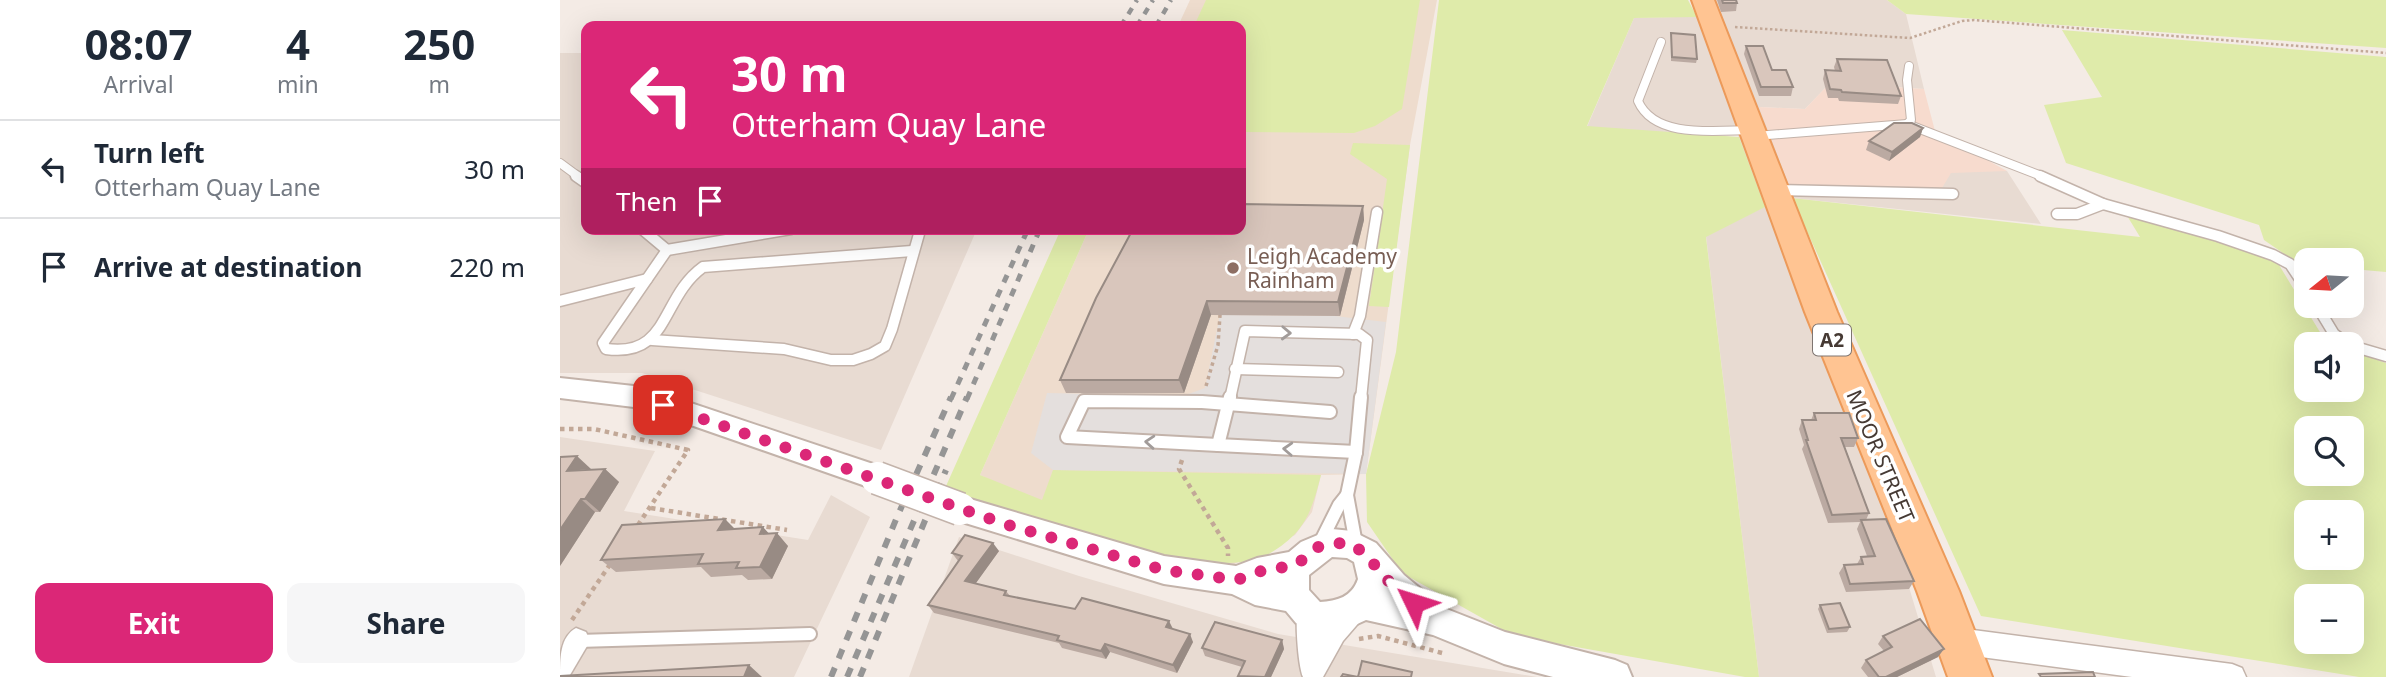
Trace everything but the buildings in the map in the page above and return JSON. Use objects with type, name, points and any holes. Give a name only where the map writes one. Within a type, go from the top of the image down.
[{"type":"main road","name":"MOOR STREET","points":[[1708,13],[1821,312],[1958,641],[1970,677]]},
{"type":"street","points":[[560,388],[643,398],[960,509],[1164,570],[1237,580],[1255,590],[1302,605],[1328,617],[1358,607],[1435,620],[1504,648],[1615,677]]},
{"type":"street","points":[[1237,580],[1307,556],[1338,542],[1364,554],[1397,589],[1435,620]]},
{"type":"street","points":[[1317,665],[1333,632],[1358,607],[1376,583],[1364,554]]},
{"type":"street","points":[[1307,556],[1291,582],[1312,628],[1317,665]]},
{"type":"street","points":[[560,666],[572,633]]},
{"type":"street","points":[[1958,641],[2123,670],[2232,677]]},
{"type":"lane","points":[[1661,42],[1638,101],[1639,109],[1646,116],[1668,126],[1754,133],[1907,124],[2012,163],[2103,204],[2218,236],[2273,255],[2290,264],[2294,270]]},
{"type":"lane","points":[[1907,124],[1911,120],[1909,66]]},
{"type":"lane","points":[[560,163],[581,179]]},
{"type":"lane","points":[[1774,190],[1953,194]]},
{"type":"lane","points":[[2057,214],[2077,214],[2103,204]]},
{"type":"lane","points":[[1353,334],[1360,316],[1377,212]]},
{"type":"lane","points":[[649,235],[667,250]]},
{"type":"lane","points":[[756,235],[667,250],[603,342],[606,349],[635,349],[652,340],[784,349],[831,360],[853,360],[871,354],[885,346],[892,329],[919,235]]},
{"type":"lane","points":[[652,340],[689,276],[703,267],[912,251]]},
{"type":"lane","points":[[560,301],[648,279]]},
{"type":"lane","points":[[1218,445],[1231,404],[1234,369],[1245,331],[1359,334],[1367,340],[1356,452],[1347,495],[1364,554]]},
{"type":"lane","points":[[2364,349],[2386,356]]},
{"type":"lane","points":[[1234,369],[1338,372]]},
{"type":"lane","points":[[1330,412],[1202,402],[1084,401],[1067,437],[1356,452]]},
{"type":"lane","points":[[1307,556],[1332,525],[1339,501],[1347,495]]},
{"type":"lane","points":[[572,633],[810,634]]},
{"type":"path","points":[[1708,13],[1910,38],[1962,21],[1974,20],[2386,53]]},
{"type":"path","points":[[560,429],[594,429],[688,450],[635,529]]},
{"type":"path","points":[[650,508],[787,530]]},
{"type":"path","points":[[572,633],[613,561]]},
{"type":"path","points":[[1317,665],[1360,639],[1376,635],[1456,656]]},
{"type":"shaded area","name":"Leigh Academy Rainham","points":[[1190,0],[1437,0],[1410,145],[1366,474],[1321,475],[1312,512],[1295,535],[1234,564],[1148,557],[980,475],[1086,235],[1246,235],[1246,21],[1180,21]]},
{"type":"shaded area","points":[[1712,0],[1887,0],[1906,14],[1924,89],[1830,83],[1805,109],[1760,107],[1790,187],[1952,171],[2007,171],[2041,224],[1792,198],[1936,677],[1759,677],[1706,236],[1764,207],[1735,127],[1686,134],[1587,127],[1634,18],[1718,16]]},
{"type":"shaded area","points":[[560,53],[581,53],[581,235],[974,235],[881,450],[642,373],[560,373]]},
{"type":"shaded area","points":[[1830,83],[1924,89],[1935,131],[2007,171],[1951,173],[1942,188],[1790,187],[1759,107],[1805,109]]},
{"type":"shaded area","points":[[1220,315],[1335,316],[1386,322],[1366,474],[1053,470],[1031,453],[1047,393],[1183,396],[1205,388]]},
{"type":"shaded area","points":[[560,437],[655,451],[624,511],[808,540],[831,495],[870,517],[794,677],[560,677]]},
{"type":"shaded area","points":[[959,537],[1079,576],[1278,634],[1537,677],[909,677]]},
{"type":"green space","points":[[1206,0],[1420,0],[1402,109],[1375,126],[1354,133],[1246,132],[1246,21],[1196,21]]},
{"type":"green space","points":[[1439,0],[1688,0],[1697,17],[1634,18],[1587,126],[1739,137],[1765,207],[1706,237],[1759,677],[1745,677],[1514,636],[1402,573],[1367,522],[1366,474],[1396,352]]},
{"type":"green space","points":[[1887,0],[2386,0],[2386,48],[1906,14]]},
{"type":"green space","points":[[2062,30],[2386,57],[2386,272],[2364,270],[2364,248],[2294,248],[2294,261],[2264,240],[2259,225],[2066,163],[2044,105],[2102,97]]},
{"type":"green space","points":[[1353,143],[1410,145],[1389,307],[1369,306],[1387,179],[1350,154]]},
{"type":"green space","points":[[1792,198],[2140,237],[2126,214],[2276,260],[2294,290],[2294,318],[2311,318],[2320,332],[2294,332],[2294,402],[2364,402],[2364,355],[2386,363],[2386,677],[2359,677],[1981,616]]},
{"type":"green space","points":[[1058,235],[1086,235],[980,475],[1042,500],[1053,470],[1321,475],[1309,512],[1290,539],[1257,559],[1226,563],[1190,562],[1120,550],[942,495]]},
{"type":"railway","points":[[1124,21],[1137,0]]},
{"type":"railway","points":[[1140,21],[1153,0]]},
{"type":"railway","points":[[1159,21],[1171,0]]},
{"type":"railway","points":[[951,399],[1025,235]]},
{"type":"railway","points":[[967,399],[1037,235]]},
{"type":"railway","points":[[831,677],[897,517],[951,397]]},
{"type":"railway","points":[[847,677],[967,397]]},
{"type":"railway","points":[[860,677],[946,470]]},
{"type":"place","name":"Leigh Academy Rainham","points":[[1233,268]]},
{"type":"route","points":[[663,405],[791,447],[1008,525],[1164,570],[1237,580],[1257,572],[1296,565],[1318,547],[1346,542],[1365,553],[1385,578],[1414,603]]}]
